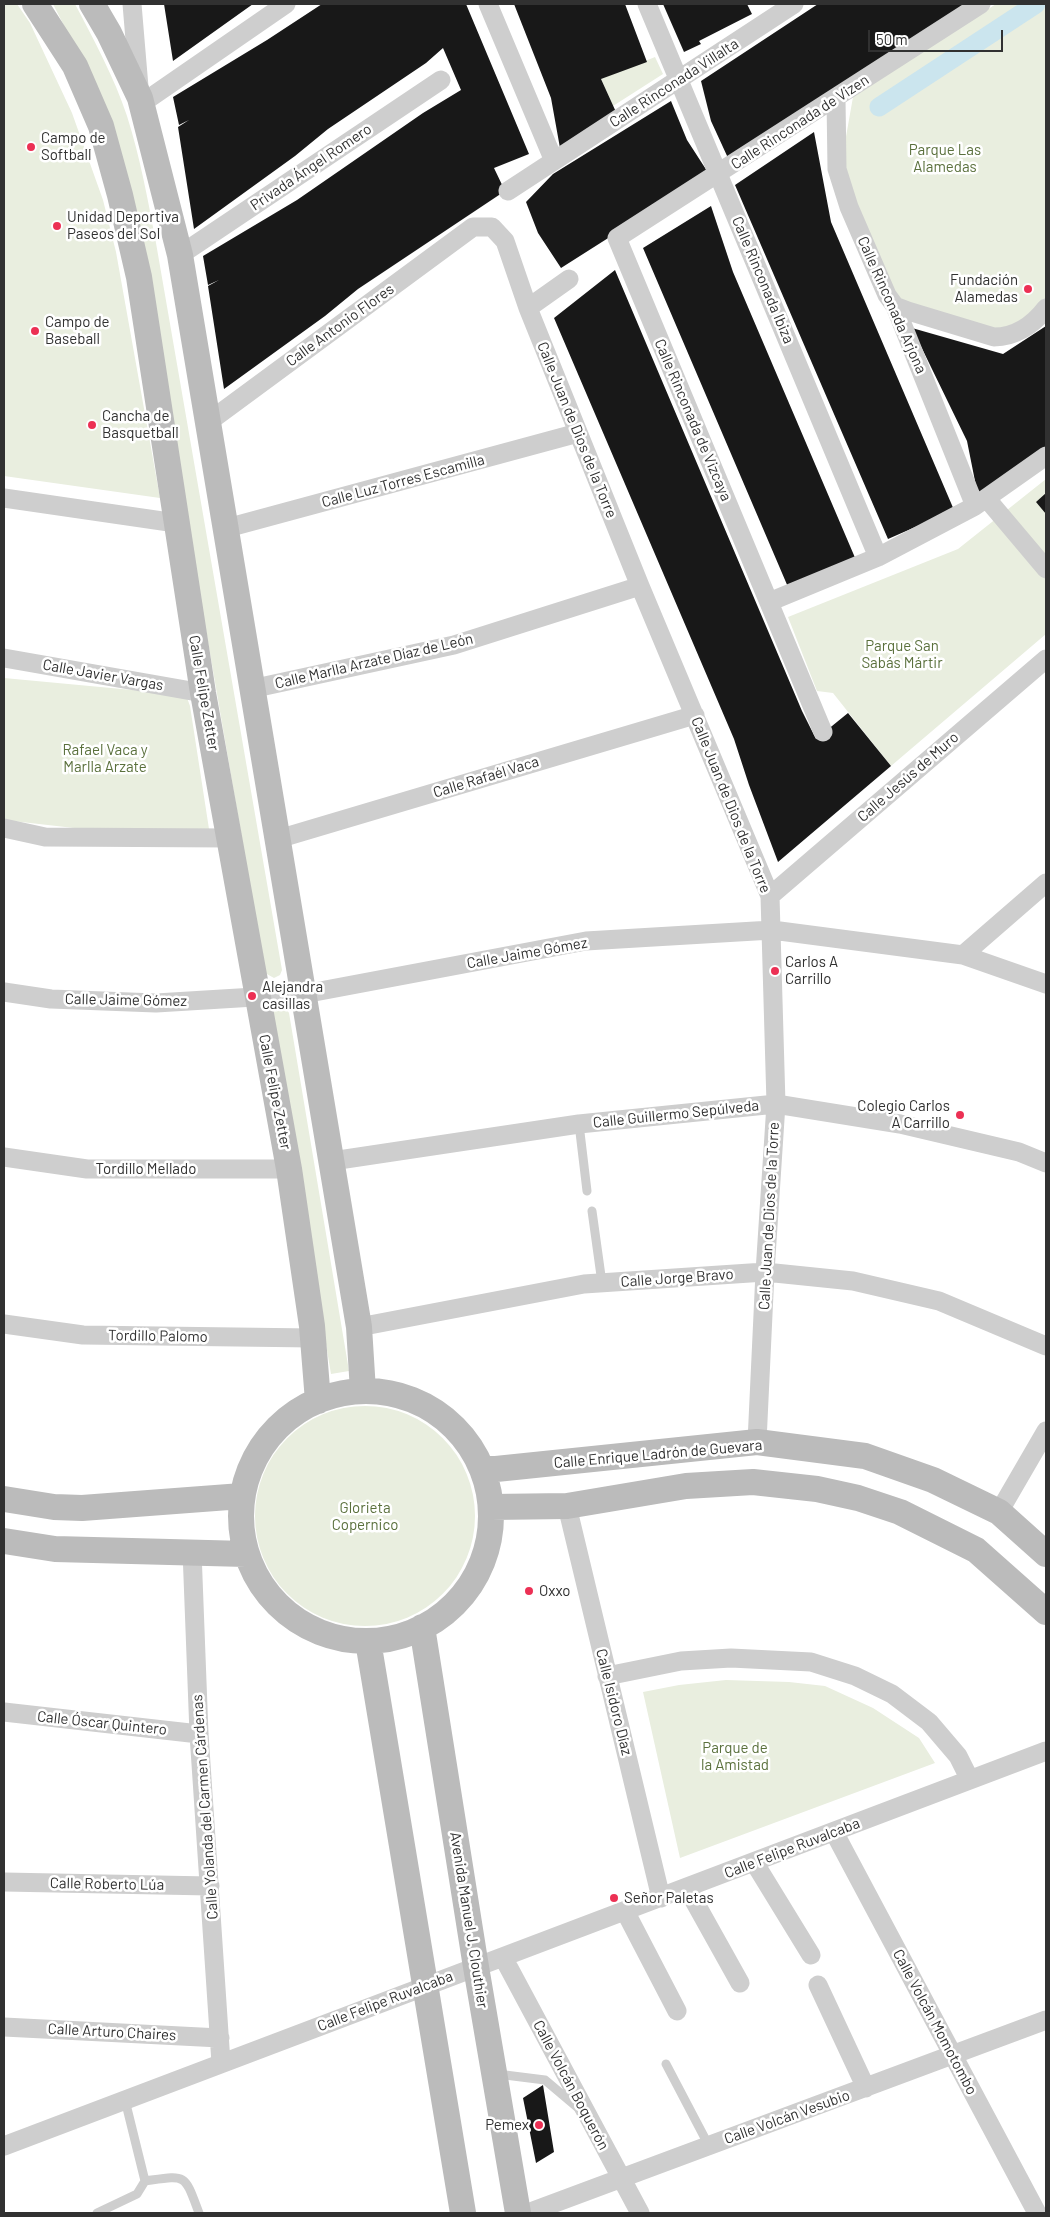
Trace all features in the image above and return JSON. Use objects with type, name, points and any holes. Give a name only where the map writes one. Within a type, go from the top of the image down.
[{"type":"main road","name":"Calle Felipe Zetter","points":[[35,4],[74,66],[101,126],[120,195],[139,278],[203,693],[289,1169],[313,1338],[318,1401]]},
{"type":"main road","points":[[92,4],[109,33],[141,101],[180,255],[359,1327],[363,1391]]},
{"type":"main road","points":[[363,1391],[394,1394],[422,1404],[447,1420],[468,1442],[482,1469],[491,1508],[490,1532],[484,1555],[474,1578],[460,1597],[443,1614],[422,1627],[395,1637],[368,1641],[343,1639],[318,1632],[294,1619],[275,1603],[259,1582],[246,1554],[241,1528],[242,1496],[249,1472],[256,1456],[276,1429],[296,1413],[318,1401],[340,1394],[363,1391]]},
{"type":"main road","name":"Calle Enrique Ladrón de Guevara","points":[[482,1469],[758,1442],[865,1456],[933,1480],[999,1512],[1046,1554]]},
{"type":"main road","points":[[491,1508],[566,1506],[686,1486],[753,1482],[817,1489],[858,1498],[900,1512],[976,1550],[1046,1612]]},
{"type":"main road","points":[[4,1499],[54,1507],[82,1508],[242,1496]]},
{"type":"main road","points":[[4,1541],[55,1549],[192,1551],[246,1554]]},
{"type":"main road","name":"Avenida Manuel J. Clouthier","points":[[422,1627],[476,1967],[518,2213]]},
{"type":"main road","points":[[368,1641],[463,2213]]},
{"type":"street","points":[[132,4],[141,101],[286,4]]},
{"type":"street","points":[[488,4],[554,161]]},
{"type":"street","name":"Calle Rinconada Ibiza","points":[[647,4],[878,557]]},
{"type":"street","name":"Calle Rinconada Villalta","points":[[508,191],[679,80],[765,12],[794,4]]},
{"type":"street","name":"Calle Rinconada de Vizen","points":[[618,238],[981,4]]},
{"type":"street","name":"Privada Ángel Romero","points":[[180,255],[441,80]]},
{"type":"street","name":"Calle Rinconada Arjona","points":[[836,99],[837,169],[849,207],[887,295],[895,306],[981,503],[1046,569]]},
{"type":"street","name":"Calle Juan de Dios de la Torre","points":[[473,227],[492,227],[505,241],[528,308],[578,433],[770,896],[776,1104],[765,1272],[758,1442]]},
{"type":"street","name":"Calle Antonio Flores","points":[[207,423],[473,227]]},
{"type":"street","name":"Calle Rinconada de Vizcaya","points":[[618,238],[823,732]]},
{"type":"street","points":[[528,308],[569,280]]},
{"type":"street","points":[[895,306],[994,337],[1006,337],[1018,332],[1037,319],[1046,308]]},
{"type":"street","name":"Calle Luz Torres Escamilla","points":[[227,528],[578,433]]},
{"type":"street","points":[[769,602],[878,557],[981,503],[1046,456]]},
{"type":"street","points":[[4,498],[176,523]]},
{"type":"street","name":"Calle Marlla Arzate Díaz de León","points":[[251,689],[454,645],[640,586]]},
{"type":"street","name":"Calle Javier Vargas","points":[[4,658],[203,693]]},
{"type":"street","name":"Calle Jesús de Muro","points":[[770,896],[1046,658]]},
{"type":"street","name":"Calle Rafaél Vaca","points":[[278,839],[694,715]]},
{"type":"street","points":[[4,828],[45,837],[230,838]]},
{"type":"street","points":[[963,954],[1046,883]]},
{"type":"street","name":"Calle Jaime Gómez","points":[[4,992],[51,999],[156,1003],[257,998],[304,994],[586,941],[772,930],[963,954],[1046,984]]},
{"type":"street","name":"Calle Guillermo Sepúlveda","points":[[332,1162],[579,1124],[776,1104],[900,1124],[1019,1152],[1046,1163]]},
{"type":"street","name":"Tordillo Mellado","points":[[4,1157],[87,1169],[289,1169]]},
{"type":"street","name":"Calle Jorge Bravo","points":[[359,1327],[584,1284],[765,1272],[853,1281],[939,1301],[1046,1346]]},
{"type":"street","name":"Tordillo Palomo","points":[[4,1324],[83,1335],[313,1338]]},
{"type":"street","points":[[999,1512],[1046,1431]]},
{"type":"street","name":"Calle Isidoro Díaz","points":[[566,1506],[661,1898]]},
{"type":"street","name":"Calle Yolanda del Carmen Cárdenas","points":[[192,1551],[199,1734],[221,2063]]},
{"type":"street","points":[[607,1676],[681,1661],[731,1658],[811,1662],[855,1676],[892,1694],[928,1722],[958,1756],[970,1780]]},
{"type":"street","name":"Calle Óscar Quintero","points":[[4,1712],[199,1734]]},
{"type":"street","name":"Calle Felipe Ruvalcaba","points":[[4,2146],[1046,1751]]},
{"type":"street","name":"Calle Volcán Momotombo","points":[[834,1832],[1037,2213]]},
{"type":"street","points":[[754,1862],[811,1956]]},
{"type":"street","name":"Calle Roberto Lúa","points":[[4,1882],[210,1886]]},
{"type":"street","points":[[687,1888],[740,1983]]},
{"type":"street","points":[[624,1911],[677,2011]]},
{"type":"street","name":"Calle Volcán Boquerón","points":[[503,1957],[640,2213]]},
{"type":"street","points":[[818,1985],[866,2088]]},
{"type":"street","name":"Calle Volcán Vesubio","points":[[528,2213],[1046,2020]]},
{"type":"street","name":"Calle Arturo Chaires","points":[[4,2027],[220,2038]]},
{"type":"lane","points":[[579,1124],[587,1191]]},
{"type":"lane","points":[[592,1211],[602,1283]]},
{"type":"lane","points":[[666,2064],[709,2146]]},
{"type":"lane","points":[[494,2074],[545,2080],[586,2114]]},
{"type":"lane","points":[[97,2213],[137,2194],[145,2181],[125,2100]]},
{"type":"lane","points":[[145,2181],[176,2176],[188,2183],[199,2213]]},
{"type":"green space","name":"Unidad Deportiva Paseos del Sol","points":[[4,4],[17,4],[30,23],[72,113],[103,200],[116,252],[160,498],[4,476]]},
{"type":"green space","points":[[53,4],[75,4],[116,87],[132,131],[140,163],[156,243],[282,970],[280,975],[274,978],[265,973],[140,246],[90,77]]},
{"type":"green space","name":"Parque Las Alamedas","points":[[996,4],[1046,4],[1046,302],[1026,324],[991,332],[895,304],[843,169],[844,148],[853,97]]},
{"type":"green space","points":[[655,57],[663,74],[613,106],[601,79]]},
{"type":"green space","name":"Parque San Sabás Mártir","points":[[1046,479],[1046,634],[891,766],[833,693],[817,691],[788,617],[958,549]]},
{"type":"green space","name":"Rafael Vaca y Marlla Arzate","points":[[4,678],[186,695],[190,706],[209,829],[109,832],[4,820]]},
{"type":"green space","points":[[279,1007],[286,1008],[289,1013],[349,1371],[331,1374],[271,1016],[273,1010]]},
{"type":"green space","name":"Glorieta Copernico","points":[[354,1406],[376,1406],[407,1414],[426,1424],[443,1438],[457,1455],[467,1474],[475,1505],[475,1527],[467,1558],[457,1577],[443,1594],[426,1608],[407,1618],[376,1626],[354,1626],[323,1618],[313,1613],[295,1601],[280,1586],[263,1558],[255,1527],[255,1505],[263,1474],[268,1464],[280,1446],[295,1431],[323,1414]]},
{"type":"green space","name":"Parque de la Amistad","points":[[726,1680],[789,1682],[825,1686],[873,1708],[919,1738],[935,1763],[680,1858],[643,1692],[679,1685]]},
{"type":"building","points":[[164,4],[253,4],[173,61]]},
{"type":"building","points":[[322,4],[466,4],[529,154],[494,168],[505,191],[358,289],[325,316],[224,389],[208,286],[219,280],[208,285],[203,256],[297,200],[423,113],[461,90],[443,48],[426,63],[328,129],[295,156],[194,229],[178,127],[189,120],[179,125],[173,97]]},
{"type":"building","points":[[514,4],[625,4],[647,62],[601,79],[616,112],[560,148],[551,98]]},
{"type":"building","points":[[663,4],[747,4],[752,14],[699,41],[701,44],[684,52]]},
{"type":"building","points":[[818,4],[968,4],[728,158],[711,121],[701,81]]},
{"type":"building","points":[[671,101],[687,140],[709,174],[561,268],[538,233],[526,202],[553,174]]},
{"type":"building","points":[[814,132],[831,222],[954,510],[888,539],[735,185]]},
{"type":"building","points":[[711,206],[733,272],[856,560],[788,587],[643,248]]},
{"type":"building","points":[[615,270],[802,711],[816,739],[848,713],[891,766],[778,862],[734,739],[554,318]]},
{"type":"building","points":[[1046,326],[1046,447],[978,496],[967,441],[912,328],[1003,354]]},
{"type":"building","points":[[1046,493],[1046,514],[1036,502]]},
{"type":"building","name":"Pemex","points":[[543,2085],[554,2152],[536,2163],[523,2098]]},
{"type":"waterway","points":[[879,107],[1036,4]]},
{"type":"place","name":"Campo de Softball","points":[[31,147]]},
{"type":"place","name":"Unidad Deportiva Paseos del Sol","points":[[57,226]]},
{"type":"place","name":"Fundación Alamedas","points":[[1028,289]]},
{"type":"place","name":"Campo de Baseball","points":[[35,331]]},
{"type":"place","name":"Cancha de Basquetball","points":[[92,425]]},
{"type":"place","name":"Carlos A Carrillo","points":[[775,971]]},
{"type":"place","name":"Alejandra casillas","points":[[252,996]]},
{"type":"place","name":"Colegio Carlos A Carrillo","points":[[960,1115]]},
{"type":"place","name":"Oxxo","points":[[529,1591]]},
{"type":"place","name":"Señor Paletas","points":[[614,1898]]},
{"type":"place","name":"Pemex","points":[[539,2125]]}]
